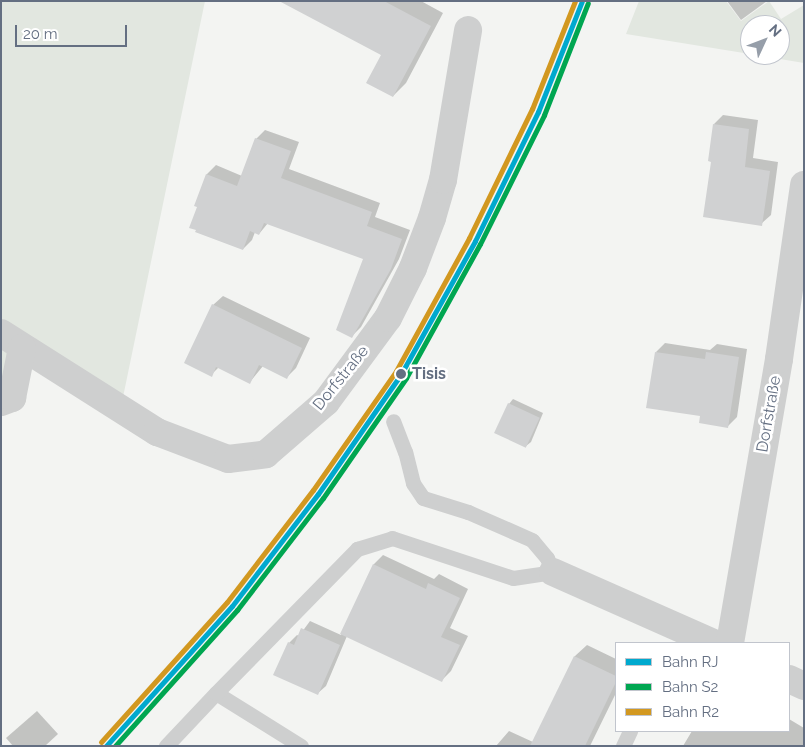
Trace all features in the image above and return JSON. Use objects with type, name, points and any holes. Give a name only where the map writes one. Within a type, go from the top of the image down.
[{"type":"street","name":"Dorfstraße","points":[[12,341],[157,432],[228,459],[266,454],[326,402],[388,318],[413,268],[432,218],[443,180],[468,30]]},
{"type":"street","name":"Dorfstraße","points":[[730,642],[779,359],[804,184]]},
{"type":"street","points":[[1,402],[12,398],[12,341]]},
{"type":"street","points":[[553,572],[676,637],[706,642]]},
{"type":"street","points":[[790,679],[804,686]]},
{"type":"lane","points":[[166,746],[357,549],[392,538],[513,578],[553,572],[547,558],[532,540],[468,512],[423,498],[413,483],[405,452],[393,420]]},
{"type":"lane","points":[[216,693],[301,746]]},
{"type":"lane","points":[[623,746],[630,732]]},
{"type":"shaded area","points":[[1,1],[205,1],[122,402],[27,348],[1,398]]},
{"type":"shaded area","points":[[639,1],[726,1],[740,20],[740,52],[626,34]]},
{"type":"shaded area","points":[[769,1],[778,15],[749,15]]},
{"type":"shaded area","points":[[804,5],[804,63],[790,61],[790,15],[788,15]]},
{"type":"building","points":[[279,1],[384,1],[431,26],[393,97],[366,83],[381,55]]},
{"type":"building","points":[[713,124],[749,129],[745,167],[770,171],[762,226],[703,217],[711,162],[708,161]]},
{"type":"building","points":[[255,138],[291,151],[281,178],[372,212],[367,226],[402,239],[391,269],[352,338],[336,330],[363,259],[264,223],[259,235],[250,231],[243,250],[189,228],[197,207],[194,206],[206,174],[237,186]]},
{"type":"building","points":[[212,304],[302,348],[287,379],[259,365],[250,384],[216,367],[212,377],[184,363]]},
{"type":"building","points":[[655,352],[705,359],[706,352],[739,357],[728,428],[699,423],[700,416],[646,408]]},
{"type":"building","points":[[508,403],[540,418],[526,448],[494,433]]},
{"type":"building","points":[[373,564],[426,589],[428,583],[460,598],[441,637],[460,645],[442,682],[340,634]]},
{"type":"building","points":[[301,628],[340,645],[318,695],[273,675],[288,642],[294,645]]},
{"type":"building","points":[[574,656],[615,676],[615,684],[585,746],[530,746]]},
{"type":"rail line","name":"R2","points":[[101,742],[227,602],[313,490],[396,371],[469,238],[532,109],[575,1]]},
{"type":"rail line","name":"RJ","points":[[106,746],[232,606],[318,494],[401,374],[475,241],[538,112],[582,1]]},
{"type":"rail line","name":"S2","points":[[115,746],[237,610],[323,498],[406,378],[480,244],[544,115],[588,3]]},
{"type":"place","name":"Tisis","points":[[401,374]]}]
